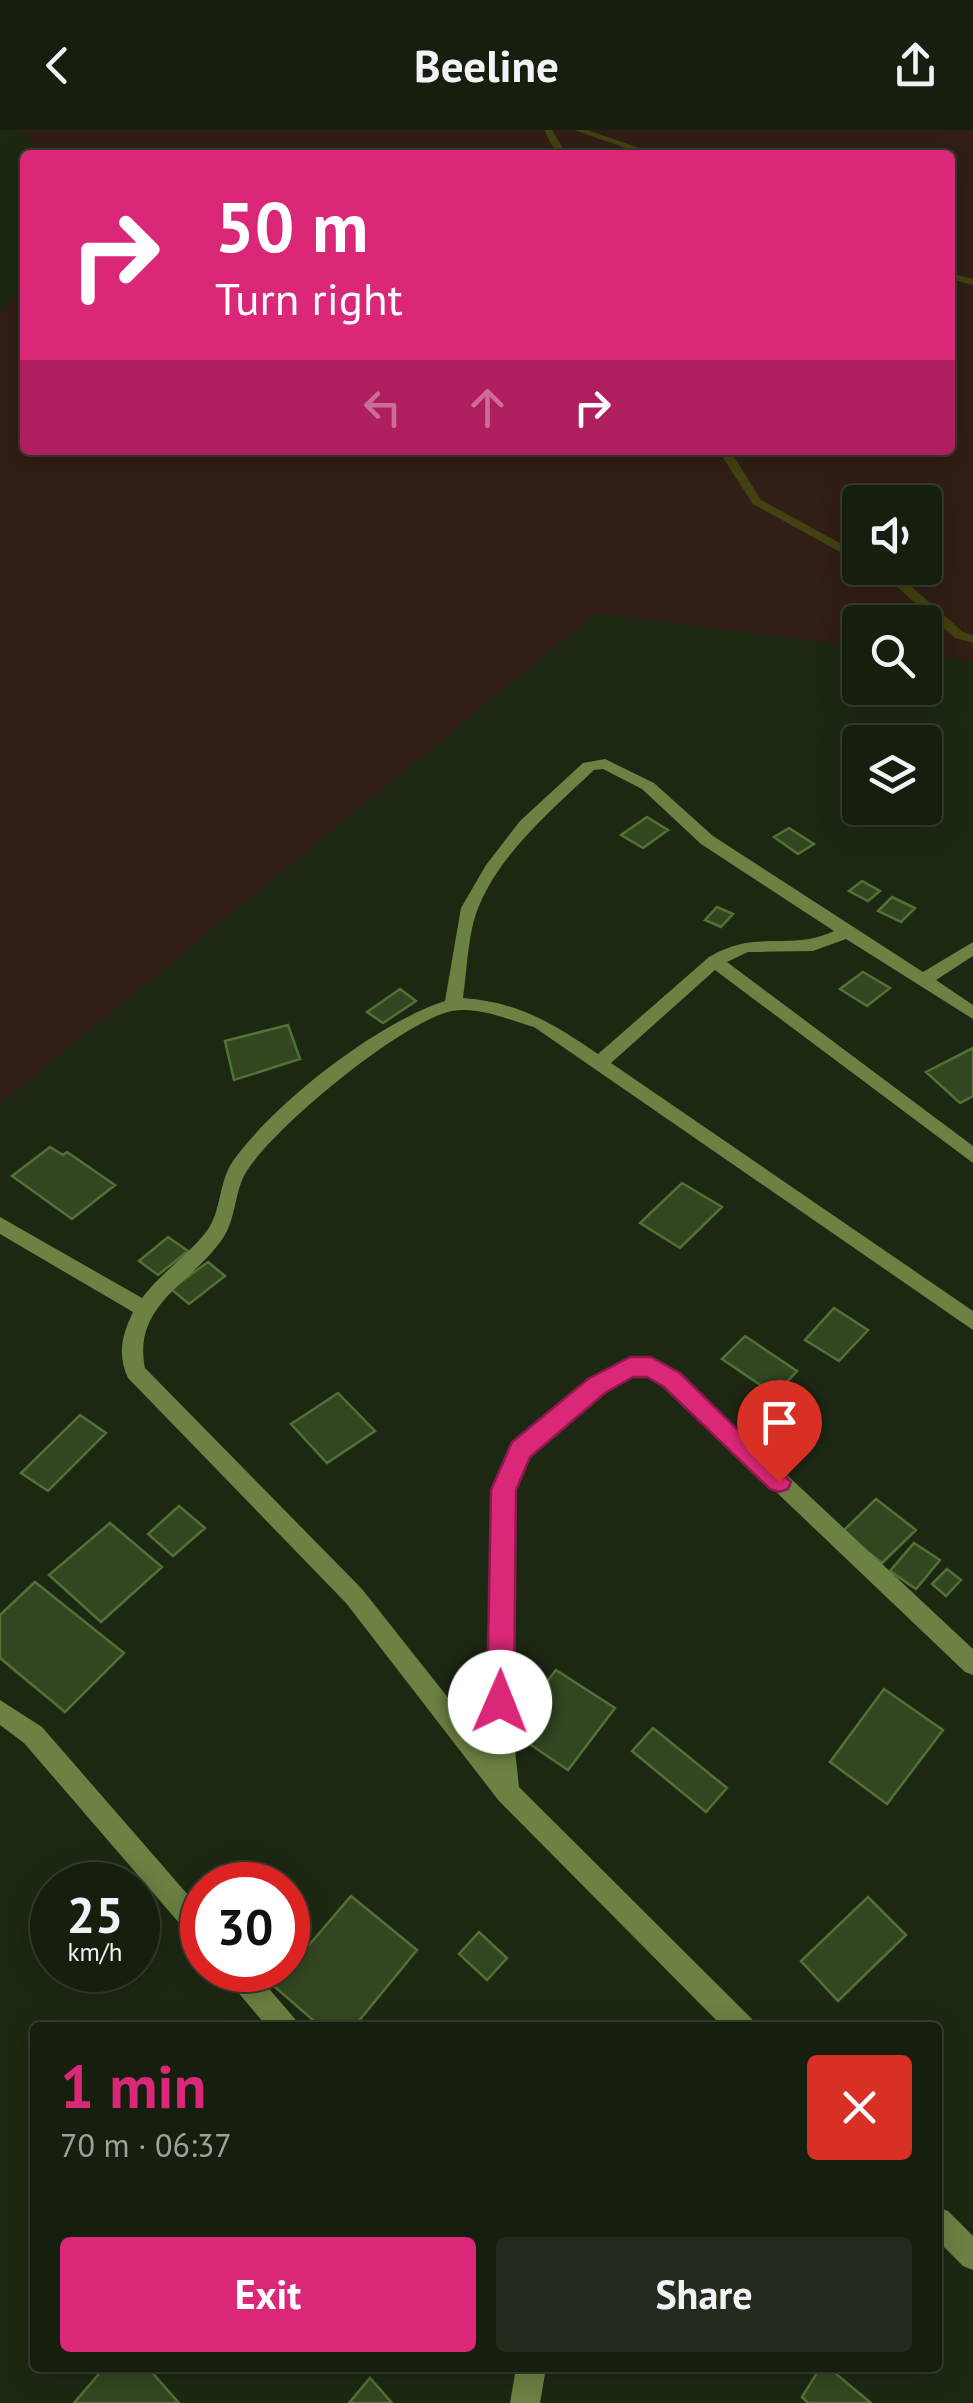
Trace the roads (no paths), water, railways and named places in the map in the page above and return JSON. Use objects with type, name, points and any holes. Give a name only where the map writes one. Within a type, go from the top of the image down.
[{"type":"street","points":[[453,1004],[469,908],[526,825],[589,766],[606,764],[648,786],[707,840],[973,1013]]},
{"type":"street","points":[[600,1062],[736,947],[755,942],[801,948],[848,931]]},
{"type":"street","points":[[924,979],[973,948]]},
{"type":"street","points":[[715,961],[973,1156]]},
{"type":"street","points":[[737,2022],[508,1793],[354,1596],[135,1372],[128,1353],[133,1329],[144,1310],[216,1234],[227,1210],[228,1185],[267,1137],[342,1067],[424,1014],[453,1004],[490,1009],[540,1023],[973,1322]]},
{"type":"street","points":[[0,1225],[144,1310]]},
{"type":"street","points":[[508,1793],[500,1730],[503,1490],[520,1450],[596,1386],[630,1367],[651,1367],[672,1380],[973,1664]]},
{"type":"street","points":[[0,1711],[34,1735],[180,1904]]},
{"type":"street","points":[[255,1992],[281,2022]]},
{"type":"street","points":[[942,2224],[973,2256]]},
{"type":"street","points":[[526,2403],[531,2372]]},
{"type":"waterway","points":[[548,130],[559,150]]},
{"type":"waterway","points":[[578,130],[640,150]]},
{"type":"waterway","points":[[955,277],[973,282]]},
{"type":"waterway","points":[[727,455],[757,502],[842,549]]},
{"type":"waterway","points":[[902,585],[959,635],[973,639]]}]
